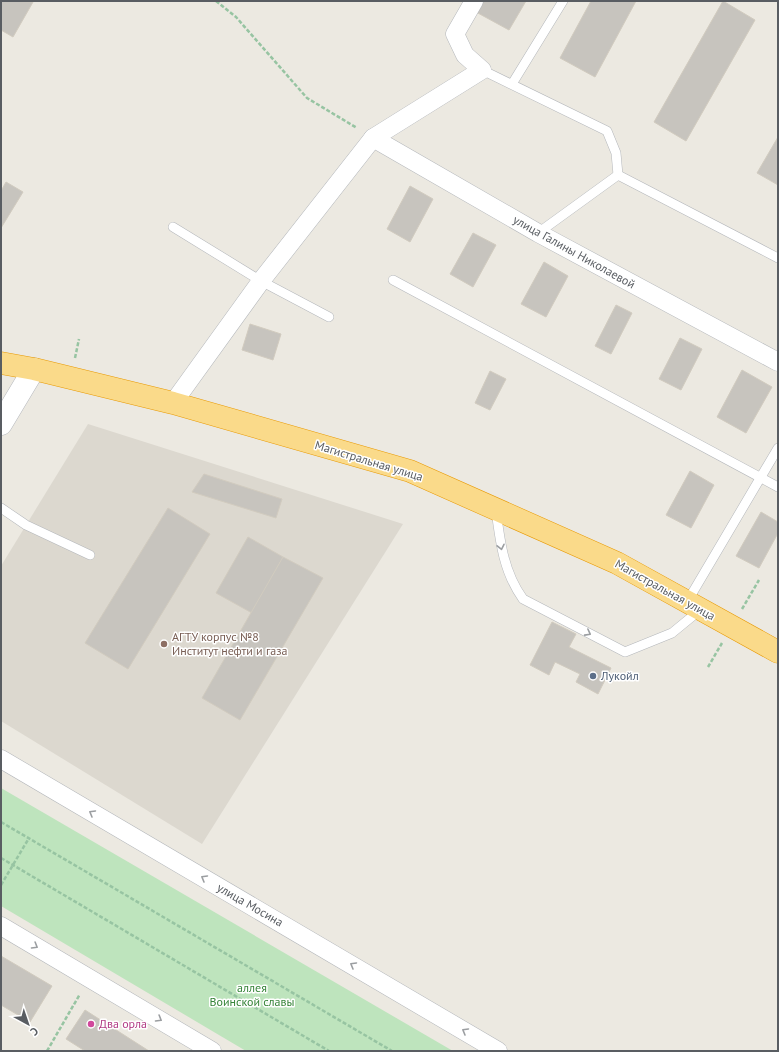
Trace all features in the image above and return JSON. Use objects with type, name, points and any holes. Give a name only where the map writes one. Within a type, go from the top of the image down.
[{"type":"highway","name":"Магистральная улица","points":[[1,363],[34,369],[173,403],[410,471],[618,563],[778,652]]},
{"type":"street","points":[[173,403],[262,281],[373,138],[482,70],[465,55],[455,34],[474,1]]},
{"type":"street","name":"улица Галины Николаевой","points":[[373,138],[538,233],[778,362]]},
{"type":"street","points":[[1,424],[34,369]]},
{"type":"street","name":"улица Мосина","points":[[1,759],[498,1051]]},
{"type":"street","points":[[1,926],[212,1051]]},
{"type":"lane","points":[[512,84],[563,1]]},
{"type":"lane","points":[[482,70],[607,131],[616,152],[618,175]]},
{"type":"lane","points":[[538,233],[618,175]]},
{"type":"lane","points":[[618,175],[778,258]]},
{"type":"lane","points":[[173,227],[262,281],[329,317]]},
{"type":"lane","points":[[393,280],[778,487]]},
{"type":"lane","points":[[496,509],[501,549],[514,587],[524,599],[625,652],[672,633],[693,606],[778,448]]},
{"type":"lane","points":[[1,508],[26,525],[90,555]]},
{"type":"path","points":[[216,1],[236,17],[308,98],[373,138]]},
{"type":"path","points":[[1,822],[392,1051]]},
{"type":"path","points":[[1,885],[29,838]]},
{"type":"path","points":[[1,858],[328,1051]]},
{"type":"path","points":[[47,1051],[89,978]]},
{"type":"shaded area","name":"АГТУ корпус №8 Институт нефти и газа","points":[[88,424],[403,524],[202,844],[1,721],[1,566]]},
{"type":"green space","name":"аллея Воинской славы","points":[[1,788],[453,1051],[246,1051],[1,906]]},
{"type":"building","points":[[1,1],[33,2],[13,37],[1,30]]},
{"type":"building","points":[[482,1],[526,1],[509,30],[476,12]]},
{"type":"building","points":[[591,1],[636,1],[595,77],[560,58]]},
{"type":"building","points":[[723,1],[755,20],[686,141],[654,122]]},
{"type":"building","points":[[778,137],[778,185],[757,173]]},
{"type":"building","points":[[6,182],[23,192],[1,228],[1,191]]},
{"type":"building","points":[[410,186],[433,199],[410,242],[387,229]]},
{"type":"building","points":[[473,233],[496,245],[473,287],[450,274]]},
{"type":"building","points":[[544,262],[568,276],[546,317],[521,304]]},
{"type":"building","points":[[616,305],[632,313],[611,354],[595,346]]},
{"type":"building","points":[[250,324],[281,334],[273,360],[242,350]]},
{"type":"building","points":[[680,338],[702,349],[681,390],[659,379]]},
{"type":"building","points":[[742,370],[772,387],[746,433],[717,417]]},
{"type":"building","points":[[490,371],[506,379],[490,410],[475,403]]},
{"type":"building","points":[[690,471],[714,485],[691,528],[666,515]]},
{"type":"building","points":[[204,474],[282,499],[276,518],[192,492]]},
{"type":"building","points":[[168,508],[210,534],[128,669],[85,643]]},
{"type":"building","points":[[761,512],[778,522],[778,533],[759,568],[736,556]]},
{"type":"building","points":[[248,537],[283,557],[252,613],[216,593]]},
{"type":"building","points":[[283,557],[323,578],[240,720],[202,698]]},
{"type":"building","points":[[552,622],[576,634],[569,647],[611,668],[598,694],[576,682],[580,674],[555,662],[549,675],[530,665]]},
{"type":"building","points":[[1,956],[52,986],[30,1022],[1,1005]]},
{"type":"building","name":"Два орла","points":[[85,1010],[149,1051],[85,1051],[66,1039]]},
{"type":"place","name":"АГТУ корпус №8 Институт нефти и газа","points":[[164,644]]},
{"type":"place","name":"Лукойл","points":[[593,676]]},
{"type":"place","name":"Два орла","points":[[91,1024]]}]
